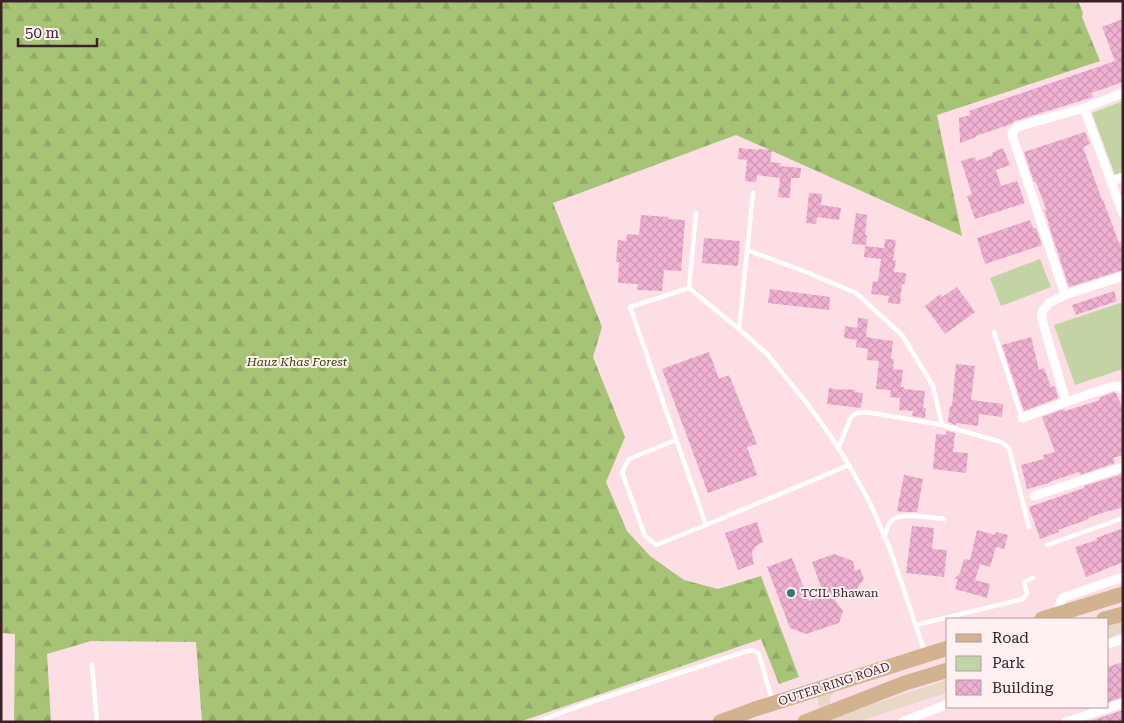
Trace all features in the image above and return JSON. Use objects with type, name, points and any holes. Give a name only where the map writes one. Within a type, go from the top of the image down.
[{"type":"main road","points":[[1049,617],[1123,594]]},
{"type":"main road","points":[[1108,618],[1123,614]]},
{"type":"main road","name":"OUTER RING ROAD","points":[[720,722],[946,649]]},
{"type":"main road","points":[[805,722],[905,683],[946,671]]},
{"type":"street","points":[[1065,295],[1012,133],[1017,127],[1084,108],[1123,93]]},
{"type":"street","points":[[1084,108],[1123,214]]},
{"type":"street","points":[[1111,181],[1123,177]]},
{"type":"street","points":[[1066,402],[1042,320],[1042,312],[1049,303],[1065,295],[1123,276]]},
{"type":"street","points":[[1022,418],[1113,386],[1120,387],[1123,390]]},
{"type":"street","points":[[1034,496],[1123,467]]},
{"type":"street","points":[[1049,617],[1062,598],[1123,576]]},
{"type":"street","points":[[1109,632],[1123,626]]},
{"type":"street","points":[[1109,644],[1123,638]]},
{"type":"street","points":[[837,683],[829,688],[824,696],[824,705],[828,713],[841,721],[946,687]]},
{"type":"street","points":[[1109,707],[1123,702]]},
{"type":"street","points":[[902,722],[946,705]]},
{"type":"street","points":[[1066,722],[1106,708]]},
{"type":"lane","points":[[739,329],[753,193]]},
{"type":"lane","points":[[689,288],[696,213]]},
{"type":"lane","points":[[747,250],[856,293],[902,335],[933,386],[942,425]]},
{"type":"lane","points":[[689,288],[767,354],[806,402],[849,465],[871,505],[891,552],[926,655]]},
{"type":"lane","points":[[689,288],[630,307],[706,525]]},
{"type":"lane","points":[[994,332],[1022,418]]},
{"type":"lane","points":[[838,449],[851,417],[858,413],[866,412],[942,425],[1001,442],[1009,448],[1012,456],[1029,527]]},
{"type":"lane","points":[[676,440],[629,459],[622,472],[645,536],[656,546],[849,465]]},
{"type":"lane","points":[[884,537],[891,521],[899,516],[944,519]]},
{"type":"lane","points":[[1047,545],[1123,518]]},
{"type":"lane","points":[[948,618],[1023,599],[1027,593],[1024,583],[1033,578]]},
{"type":"lane","points":[[916,626],[946,618]]},
{"type":"lane","points":[[536,722],[753,650],[759,654],[773,704]]},
{"type":"lane","points":[[92,664],[96,722]]},
{"type":"green space","name":"Hauz Khas Forest","points":[[1,1],[1078,1],[1083,13],[1082,17],[1100,61],[937,115],[962,236],[736,135],[553,203],[602,327],[593,357],[625,437],[606,482],[627,531],[650,556],[684,580],[718,589],[761,576],[799,677],[779,684],[761,639],[519,722],[202,722],[196,642],[91,641],[47,654],[51,722],[14,722],[15,634],[1,633]]},
{"type":"green space","points":[[1123,101],[1123,172],[1115,175],[1092,113]]},
{"type":"green space","points":[[1040,259],[1051,287],[1001,306],[990,278]]},
{"type":"green space","points":[[1123,302],[1123,369],[1075,385],[1054,325]]},
{"type":"building","points":[[1123,19],[1123,82],[1091,93],[1093,97],[1015,121],[960,143],[959,118],[970,115],[969,111],[1115,61],[1102,27]]},
{"type":"building","points":[[1085,132],[1090,144],[1083,147],[1119,243],[1121,242],[1123,270],[1069,287],[1044,210],[1046,209],[1024,152]]},
{"type":"building","points":[[739,148],[772,150],[770,162],[781,163],[780,166],[801,168],[800,178],[791,178],[790,198],[778,197],[780,178],[757,175],[756,182],[745,181],[747,160],[738,159]]},
{"type":"building","points":[[1003,148],[1010,165],[996,170],[1001,186],[1017,181],[1025,203],[975,219],[967,196],[972,194],[961,161],[975,157],[976,161],[993,155],[992,153]]},
{"type":"building","points":[[809,193],[822,194],[821,205],[841,208],[839,220],[817,217],[816,224],[806,223]]},
{"type":"building","points":[[856,213],[867,215],[866,245],[852,244]]},
{"type":"building","points":[[641,215],[685,220],[681,271],[664,270],[662,291],[637,290],[638,284],[618,283],[619,262],[616,262],[618,240],[626,241],[627,234],[639,235]]},
{"type":"building","points":[[1030,220],[1033,228],[1036,228],[1042,245],[985,264],[977,238]]},
{"type":"building","points":[[704,238],[740,241],[738,266],[702,263]]},
{"type":"building","points":[[885,239],[896,240],[893,260],[896,260],[894,272],[906,273],[905,284],[902,284],[900,304],[888,303],[889,296],[871,294],[873,281],[878,282],[881,259],[864,257],[865,246],[884,248]]},
{"type":"building","points":[[957,287],[975,312],[945,334],[925,306],[940,294],[942,297]]},
{"type":"building","points":[[770,289],[830,297],[829,310],[768,303]]},
{"type":"building","points":[[1114,291],[1117,301],[1076,315],[1072,305]]},
{"type":"building","points":[[858,318],[868,319],[866,337],[893,341],[891,359],[894,359],[893,369],[903,370],[901,387],[925,391],[923,408],[926,408],[925,418],[912,416],[913,411],[899,410],[900,398],[890,397],[891,390],[876,389],[879,361],[867,360],[868,349],[856,347],[857,340],[844,338],[845,326],[857,328]]},
{"type":"building","points":[[1031,337],[1039,370],[1044,368],[1051,387],[1055,386],[1058,398],[1024,411],[1002,345]]},
{"type":"building","points":[[709,352],[719,379],[729,375],[757,444],[747,447],[757,475],[708,493],[662,369]]},
{"type":"building","points":[[956,364],[975,366],[971,400],[1003,404],[1002,417],[979,414],[978,426],[956,423],[956,425],[948,422],[950,406],[952,406]]},
{"type":"building","points":[[829,388],[855,390],[855,392],[863,393],[861,408],[827,404]]},
{"type":"building","points":[[1114,392],[1123,409],[1123,455],[1113,458],[1115,463],[1080,475],[1079,472],[1027,489],[1021,465],[1044,459],[1043,455],[1055,452],[1042,417],[1100,400],[1099,398]]},
{"type":"building","points":[[947,431],[955,433],[953,452],[968,453],[966,473],[933,469],[936,434],[946,435]]},
{"type":"building","points":[[1123,474],[1123,507],[1088,518],[1040,539],[1029,507],[1084,488],[1084,486]]},
{"type":"building","points":[[904,475],[923,479],[917,512],[897,511]]},
{"type":"building","points":[[757,522],[763,542],[756,546],[752,552],[754,564],[738,570],[725,533]]},
{"type":"building","points":[[912,526],[934,528],[932,549],[947,550],[944,577],[906,573]]},
{"type":"building","points":[[1121,529],[1123,535],[1123,562],[1086,577],[1075,547]]},
{"type":"building","points":[[977,530],[995,535],[996,532],[1008,535],[1004,549],[996,547],[990,567],[980,564],[975,580],[990,584],[987,598],[955,589],[958,579],[954,579],[960,573],[964,559],[970,560]]},
{"type":"building","name":"TCIL Bhawan","points":[[834,554],[853,561],[855,571],[860,569],[864,579],[857,589],[834,599],[843,611],[839,623],[806,634],[790,628],[767,567],[792,558],[809,601],[824,595],[812,562]]},
{"type":"building","points":[[1123,662],[1123,697],[1109,702],[1109,667]]},
{"type":"building","points":[[1123,710],[1123,722],[1087,722]]},
{"type":"place","name":"TCIL Bhawan","points":[[791,593]]}]
